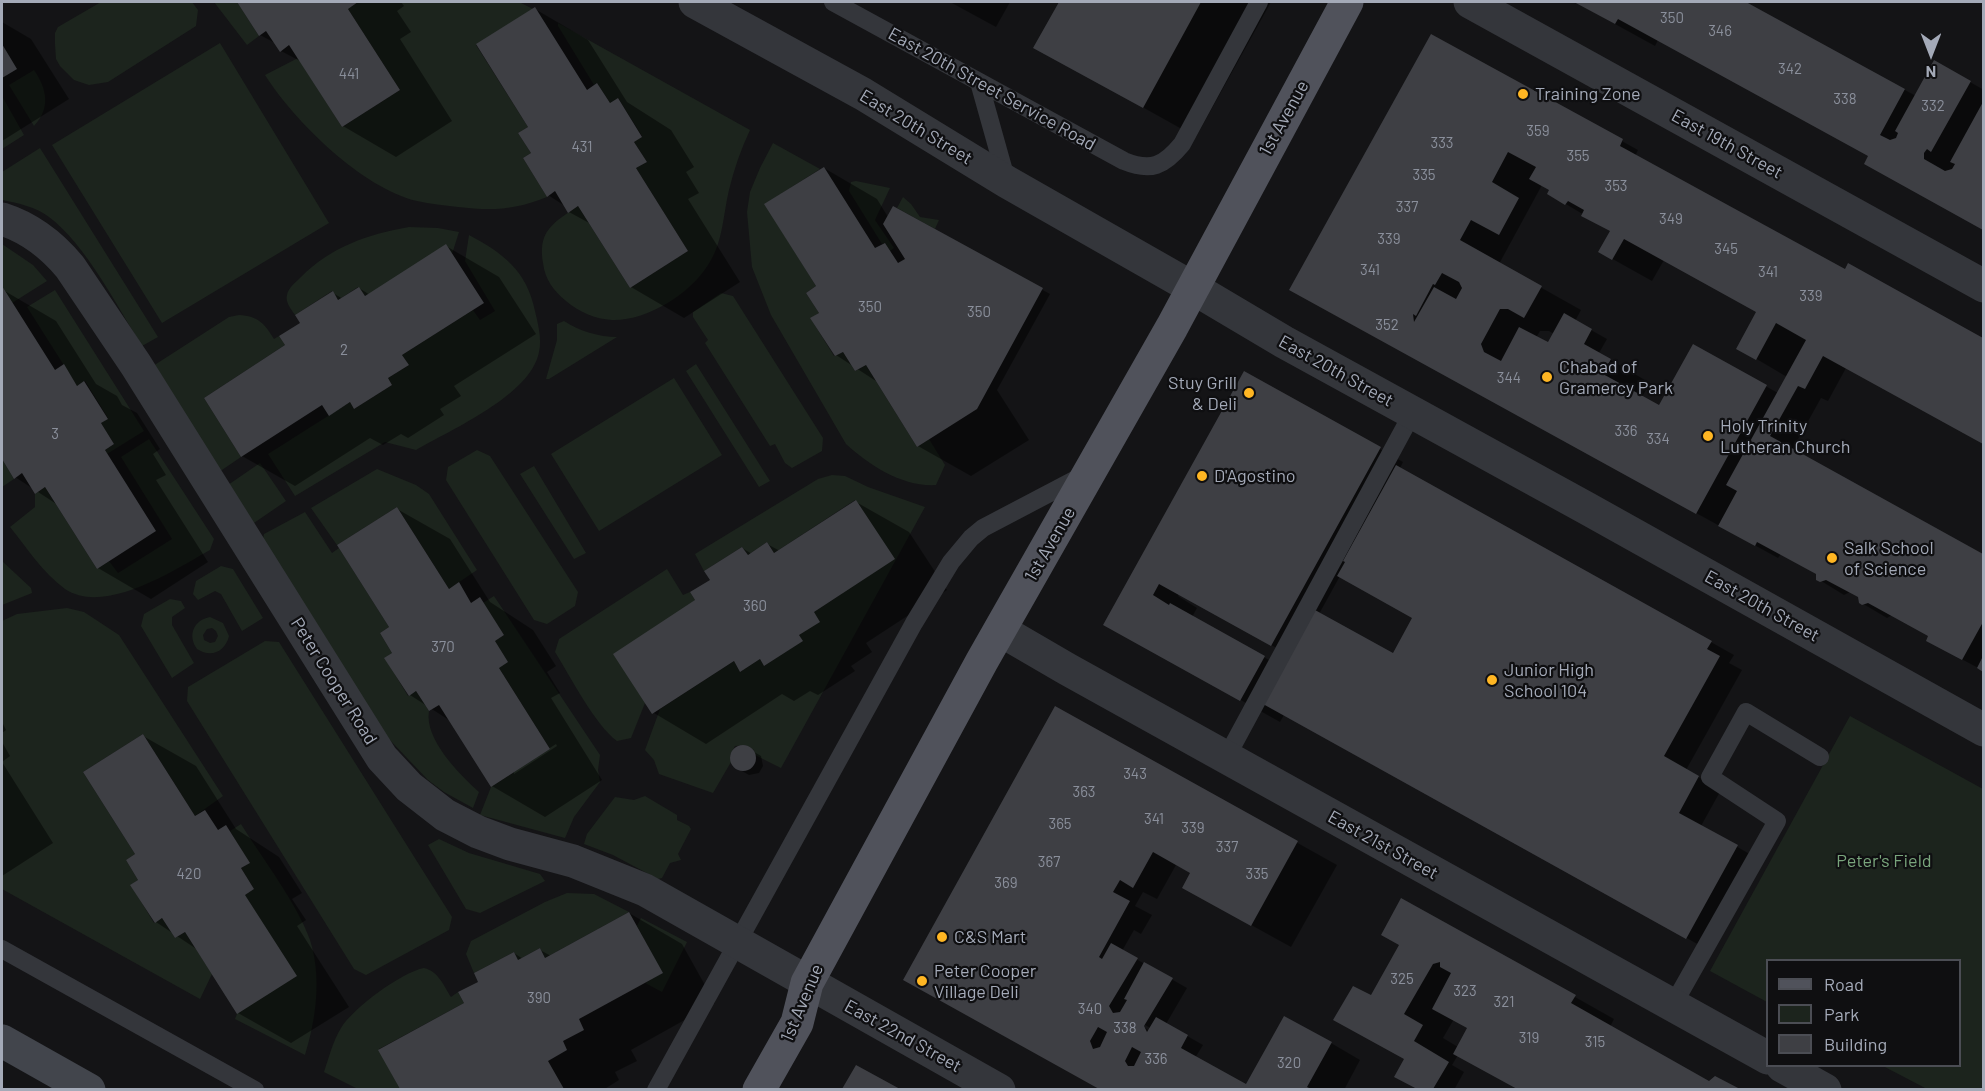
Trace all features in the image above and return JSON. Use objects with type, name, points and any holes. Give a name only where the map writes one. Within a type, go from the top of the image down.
[{"type":"main road","name":"1st Avenue","points":[[759,1089],[797,1023],[807,983],[1000,630],[1193,288],[1347,2]]},
{"type":"main road","points":[[2,1041],[89,1089]]},
{"type":"street","name":"East 20th Street","points":[[695,2],[863,94],[1007,182],[1140,256],[1284,342],[1983,730]]},
{"type":"street","name":"East 19th Street","points":[[1470,2],[1983,286]]},
{"type":"street","name":"Peter Cooper Road","points":[[2,219],[21,226],[45,241],[70,267],[136,365],[382,758],[409,787],[445,815],[478,832],[510,844],[573,861],[645,890],[807,983]]},
{"type":"street","name":"East 21st Street","points":[[1000,630],[1766,1057]]},
{"type":"street","name":"East 22nd Street","points":[[807,983],[999,1089]]},
{"type":"street","points":[[1786,1067],[1825,1089]]},
{"type":"lane","name":"East 20th Street Service Road","points":[[833,2],[1124,161],[1143,166],[1163,164],[1182,144],[1259,2]]},
{"type":"lane","points":[[979,82],[1007,182]]},
{"type":"lane","points":[[1226,758],[1413,412]]},
{"type":"lane","points":[[656,1089],[914,623],[960,549],[983,528],[1091,472]]},
{"type":"lane","points":[[1672,1005],[1777,821],[1710,777],[1746,712],[1820,757]]},
{"type":"lane","points":[[2,949],[255,1089]]},
{"type":"green space","points":[[101,2],[192,2],[198,10],[196,26],[108,82],[89,85],[74,80],[60,66],[56,59],[55,33],[58,27]]},
{"type":"green space","points":[[214,2],[237,2],[259,36],[247,45]]},
{"type":"green space","points":[[358,2],[519,2],[533,9],[476,45],[528,127],[518,133],[531,153],[523,158],[547,197],[524,205],[493,209],[417,201],[396,194],[374,182],[353,168],[312,132],[294,113],[265,75],[298,58],[342,127],[400,90],[348,9]]},
{"type":"green space","points":[[558,23],[750,130],[733,174],[717,248],[708,265],[700,276],[679,295],[653,311],[639,316],[612,320],[582,312],[558,293],[548,280],[544,269],[542,250],[546,233],[562,217],[578,206],[630,288],[688,251],[636,168],[647,162],[634,142],[642,136],[618,98],[610,103],[597,83],[594,85]]},
{"type":"green space","points":[[220,43],[329,223],[162,323],[52,145]]},
{"type":"green space","points":[[34,70],[42,84],[45,105],[34,126],[9,85]]},
{"type":"green space","points":[[2,96],[24,135],[2,149]]},
{"type":"green space","points":[[773,143],[820,169],[765,204],[816,286],[806,293],[819,313],[811,319],[834,356],[843,352],[855,371],[866,365],[917,447],[929,439],[945,465],[936,485],[911,483],[899,479],[876,467],[846,444],[771,315],[752,267],[747,212],[750,192]]},
{"type":"green space","points":[[40,148],[158,337],[142,346],[88,260],[63,229],[49,217],[33,208],[2,200],[2,172]]},
{"type":"green space","points":[[851,182],[890,188],[875,220],[894,248],[890,251],[885,243],[882,244],[849,191]]},
{"type":"green space","points":[[903,197],[920,217],[939,220],[935,229],[897,208]]},
{"type":"green space","points":[[409,227],[438,228],[459,232],[452,254],[365,296],[358,287],[338,300],[332,291],[295,315],[288,303],[288,292],[313,267],[351,243]]},
{"type":"green space","points":[[469,235],[503,256],[520,274],[526,285],[535,311],[540,337],[539,352],[533,368],[506,396],[488,409],[416,450],[385,442],[295,496],[268,454],[350,402],[354,409],[392,385],[388,378],[409,365],[402,355],[473,310],[480,320],[495,311],[465,261]]},
{"type":"green space","points":[[2,244],[33,265],[47,281],[12,303],[2,289]]},
{"type":"green space","points":[[55,290],[144,431],[107,454],[105,450],[114,444],[101,423],[108,418],[85,381],[77,386],[27,307]]},
{"type":"green space","points":[[721,293],[733,296],[823,438],[822,451],[792,468],[785,463],[775,444],[770,446],[705,343],[708,340],[693,317],[693,312]]},
{"type":"green space","points":[[239,315],[251,317],[260,322],[274,339],[279,336],[285,345],[204,398],[241,457],[219,472],[153,366],[229,317]]},
{"type":"green space","points":[[564,321],[589,333],[617,337],[546,379],[557,340],[557,324]]},
{"type":"green space","points":[[696,364],[770,481],[759,487],[686,371]]},
{"type":"green space","points":[[674,378],[722,455],[599,531],[551,454]]},
{"type":"green space","points":[[149,439],[214,539],[210,550],[160,578],[119,594],[100,597],[81,596],[65,589],[42,568],[10,527],[35,507],[35,494],[45,487],[97,569],[109,561],[118,573],[172,539],[121,457]]},
{"type":"green space","points":[[477,450],[490,456],[578,592],[575,606],[547,624],[534,620],[446,480],[448,467]]},
{"type":"green space","points":[[2,459],[14,479],[2,487]]},
{"type":"green space","points":[[260,463],[286,501],[251,525],[225,487]]},
{"type":"green space","points":[[534,466],[586,553],[574,559],[520,474]]},
{"type":"green space","points":[[377,469],[416,485],[429,494],[477,570],[449,589],[397,507],[337,545],[311,508]]},
{"type":"green space","points":[[832,475],[845,476],[868,487],[925,507],[781,768],[755,755],[754,750],[745,745],[735,746],[730,755],[731,762],[713,793],[659,774],[654,760],[645,750],[660,709],[734,661],[740,672],[760,659],[764,666],[802,641],[799,635],[814,612],[894,559],[855,500],[774,553],[767,542],[748,555],[742,547],[704,571],[695,554],[818,479]]},
{"type":"green space","points":[[305,512],[332,553],[339,548],[389,627],[380,633],[392,653],[385,658],[408,696],[416,691],[429,711],[432,733],[445,756],[479,792],[473,808],[428,780],[388,738],[262,543],[264,534]]},
{"type":"green space","points":[[2,561],[31,588],[32,593],[2,605]]},
{"type":"green space","points":[[221,566],[233,569],[263,618],[242,631],[221,594],[215,591],[198,600],[193,594],[196,581]]},
{"type":"green space","points":[[667,569],[683,595],[690,592],[695,600],[645,703],[631,738],[617,741],[600,724],[555,652],[559,639]]},
{"type":"green space","points":[[494,596],[600,755],[598,770],[600,782],[574,817],[565,838],[480,815],[491,787],[550,749],[499,668],[495,641],[504,635],[483,603]]},
{"type":"green space","points":[[170,599],[181,601],[185,608],[172,617],[172,625],[194,663],[172,678],[141,626],[144,614]]},
{"type":"green space","points":[[67,608],[84,612],[119,635],[223,796],[195,816],[143,734],[83,772],[135,854],[126,860],[138,880],[131,885],[154,923],[162,918],[175,938],[185,932],[212,974],[200,999],[2,889],[2,621],[17,614]]},
{"type":"green space","points":[[210,617],[223,623],[229,636],[221,650],[217,652],[202,652],[194,644],[192,634],[194,629],[204,619]],"holes":[[[212,628],[218,636],[215,642],[210,643],[204,640],[203,635],[207,629]]]},
{"type":"green space","points":[[265,641],[279,642],[452,917],[449,930],[366,975],[354,969],[187,701],[188,687]]},
{"type":"green space","name":"Peter's Field","points":[[1850,716],[1983,789],[1983,1089],[1927,1089],[1885,1067],[1961,1067],[1961,959],[1766,959],[1766,1001],[1710,971]]},
{"type":"green space","points":[[645,796],[677,815],[677,820],[691,829],[678,854],[681,860],[670,863],[662,878],[658,879],[613,855],[584,844],[587,834],[615,797],[634,800]]},
{"type":"green space","points":[[241,824],[297,911],[314,954],[317,983],[315,1013],[305,1055],[235,1019],[245,895],[254,889],[241,868],[249,863],[230,831]]},
{"type":"green space","points":[[439,839],[469,853],[540,874],[545,881],[480,913],[466,909],[428,845]]},
{"type":"green space","points":[[567,893],[594,894],[629,912],[545,958],[540,948],[518,960],[514,952],[474,973],[466,954],[471,941]]},
{"type":"green space","points":[[641,918],[687,942],[662,992],[645,983],[662,973],[637,926]]},
{"type":"green space","points":[[424,968],[437,976],[451,997],[458,992],[464,1003],[379,1049],[400,1089],[358,1089],[324,1072],[331,1049],[347,1020],[391,983]]},
{"type":"building","points":[[237,2],[358,2],[348,9],[400,90],[342,127],[289,45],[280,52],[266,31],[259,36]]},
{"type":"building","points":[[1059,2],[1201,2],[1143,108],[1033,48]]},
{"type":"building","points":[[1574,2],[1746,2],[1905,89],[1880,135],[1890,140],[1896,138],[1898,133],[1895,131],[1934,60],[1971,81],[1931,152],[1927,149],[1924,153],[1924,159],[1945,171],[1952,169],[1955,164],[1950,162],[1983,102],[1983,230],[1864,164],[1868,156],[1618,19],[1615,24]]},
{"type":"building","points":[[535,7],[587,90],[597,83],[610,103],[618,98],[642,137],[634,142],[647,162],[636,168],[688,251],[630,288],[578,206],[568,213],[555,191],[547,197],[523,158],[531,153],[518,133],[528,127],[476,44]]},
{"type":"building","points":[[1431,34],[1623,139],[1620,146],[1845,269],[1848,263],[1983,338],[1983,444],[1823,356],[1805,389],[1798,386],[1770,436],[1983,554],[1983,622],[1962,660],[1926,641],[1928,636],[1868,603],[1862,605],[1858,597],[1826,580],[1820,582],[1816,580],[1816,574],[1757,542],[1755,546],[1718,526],[1737,491],[1726,485],[1806,340],[1776,323],[1756,360],[1736,349],[1756,312],[1624,239],[1612,260],[1598,252],[1610,231],[1581,216],[1584,210],[1568,201],[1565,205],[1547,194],[1549,190],[1529,179],[1536,167],[1508,152],[1492,182],[1519,198],[1499,235],[1471,220],[1460,240],[1542,286],[1524,318],[1508,309],[1500,309],[1481,344],[1484,352],[1501,361],[1519,327],[1548,342],[1564,313],[1592,329],[1584,344],[1611,359],[1603,374],[1659,405],[1693,344],[1767,385],[1696,514],[1289,290]],"holes":[[[1442,273],[1459,282],[1462,288],[1456,299],[1434,287],[1414,322],[1413,314],[1416,316],[1433,284],[1435,285]]]},
{"type":"building","points":[[2,44],[17,69],[2,78]]},
{"type":"building","points":[[824,167],[875,248],[885,243],[898,263],[905,259],[883,224],[893,206],[1043,288],[977,409],[917,447],[866,365],[855,371],[843,352],[835,356],[810,318],[819,313],[806,293],[816,286],[764,204]]},
{"type":"building","points":[[446,244],[484,303],[402,355],[409,365],[388,378],[392,385],[354,409],[350,402],[329,416],[322,405],[241,457],[204,398],[285,345],[279,336],[300,323],[295,315],[333,291],[338,300],[359,287],[365,296]]},
{"type":"building","points":[[2,286],[55,370],[64,364],[77,386],[84,381],[108,419],[101,423],[114,444],[105,450],[156,531],[97,569],[45,487],[35,494],[22,473],[14,479],[2,459]]},
{"type":"building","points":[[1244,371],[1381,447],[1271,646],[1159,584],[1153,595],[1265,656],[1240,701],[1103,625]]},
{"type":"building","name":"Junior High School 104","points":[[1396,465],[1712,641],[1707,649],[1720,656],[1664,756],[1699,776],[1679,813],[1738,845],[1686,939],[1263,704],[1315,610],[1393,653],[1412,618],[1337,576]]},
{"type":"building","points":[[856,500],[895,559],[814,612],[820,622],[799,635],[803,641],[764,666],[760,659],[740,672],[734,661],[652,714],[613,654],[695,600],[690,592],[710,580],[704,571],[742,547],[748,555],[767,542],[774,553]]},
{"type":"building","points":[[397,507],[449,589],[459,582],[471,603],[480,597],[504,635],[495,641],[508,662],[499,668],[550,749],[491,787],[439,705],[429,711],[416,691],[409,696],[384,658],[392,653],[380,633],[389,627],[337,545]]},
{"type":"building","points":[[1983,656],[1983,672],[1977,668]]},
{"type":"building","points":[[1055,706],[1298,841],[1251,926],[1182,888],[1190,873],[1153,852],[1133,888],[1120,880],[1113,892],[1130,901],[1099,957],[1102,959],[1111,943],[1138,958],[1109,1006],[1113,1013],[1120,1012],[1127,1000],[1124,999],[1144,962],[1173,978],[1144,1026],[1147,1032],[1156,1017],[1188,1035],[1181,1048],[1246,1084],[1284,1016],[1332,1042],[1307,1087],[1311,1089],[1099,1089],[903,980]],"holes":[[[1098,1027],[1107,1032],[1100,1047],[1093,1049],[1090,1041]],[[1132,1047],[1141,1052],[1134,1066],[1128,1066],[1125,1061]]]},
{"type":"building","points":[[143,734],[195,816],[205,810],[218,830],[226,825],[250,863],[241,868],[254,889],[245,895],[297,976],[237,1014],[185,932],[175,938],[162,918],[155,923],[130,885],[138,880],[126,860],[135,854],[83,772]]},
{"type":"building","points":[[743,745],[752,749],[756,758],[752,767],[743,771],[734,767],[730,758],[734,749]]},
{"type":"building","points":[[1401,898],[1576,995],[1571,1003],[1709,1081],[1715,1076],[1740,1089],[1517,1089],[1453,1054],[1467,1028],[1432,1009],[1451,973],[1440,967],[1440,962],[1433,964],[1404,1014],[1423,1025],[1414,1041],[1449,1062],[1433,1089],[1417,1089],[1394,1077],[1404,1059],[1333,1020],[1353,986],[1371,995],[1399,945],[1381,935]]},
{"type":"building","points":[[629,912],[663,973],[579,1019],[584,1030],[563,1041],[567,1050],[548,1061],[564,1089],[400,1089],[378,1050],[464,1003],[458,992],[478,982],[474,973],[514,952],[518,960],[540,948],[545,958]]},
{"type":"building","points":[[856,1065],[900,1089],[842,1089]]},
{"type":"place","name":"Training Zone","points":[[1523,94]]},
{"type":"place","name":"Chabad of Gramercy Park","points":[[1547,377]]},
{"type":"place","name":"Stuy Grill & Deli","points":[[1249,393]]},
{"type":"place","name":"Holy Trinity Lutheran Church","points":[[1708,436]]},
{"type":"place","name":"D'Agostino","points":[[1202,476]]},
{"type":"place","name":"Salk School of Science","points":[[1832,558]]},
{"type":"place","name":"Junior High School 104","points":[[1492,680]]},
{"type":"place","name":"C&S Mart","points":[[942,937]]},
{"type":"place","name":"Peter Cooper Village Deli","points":[[922,981]]}]
